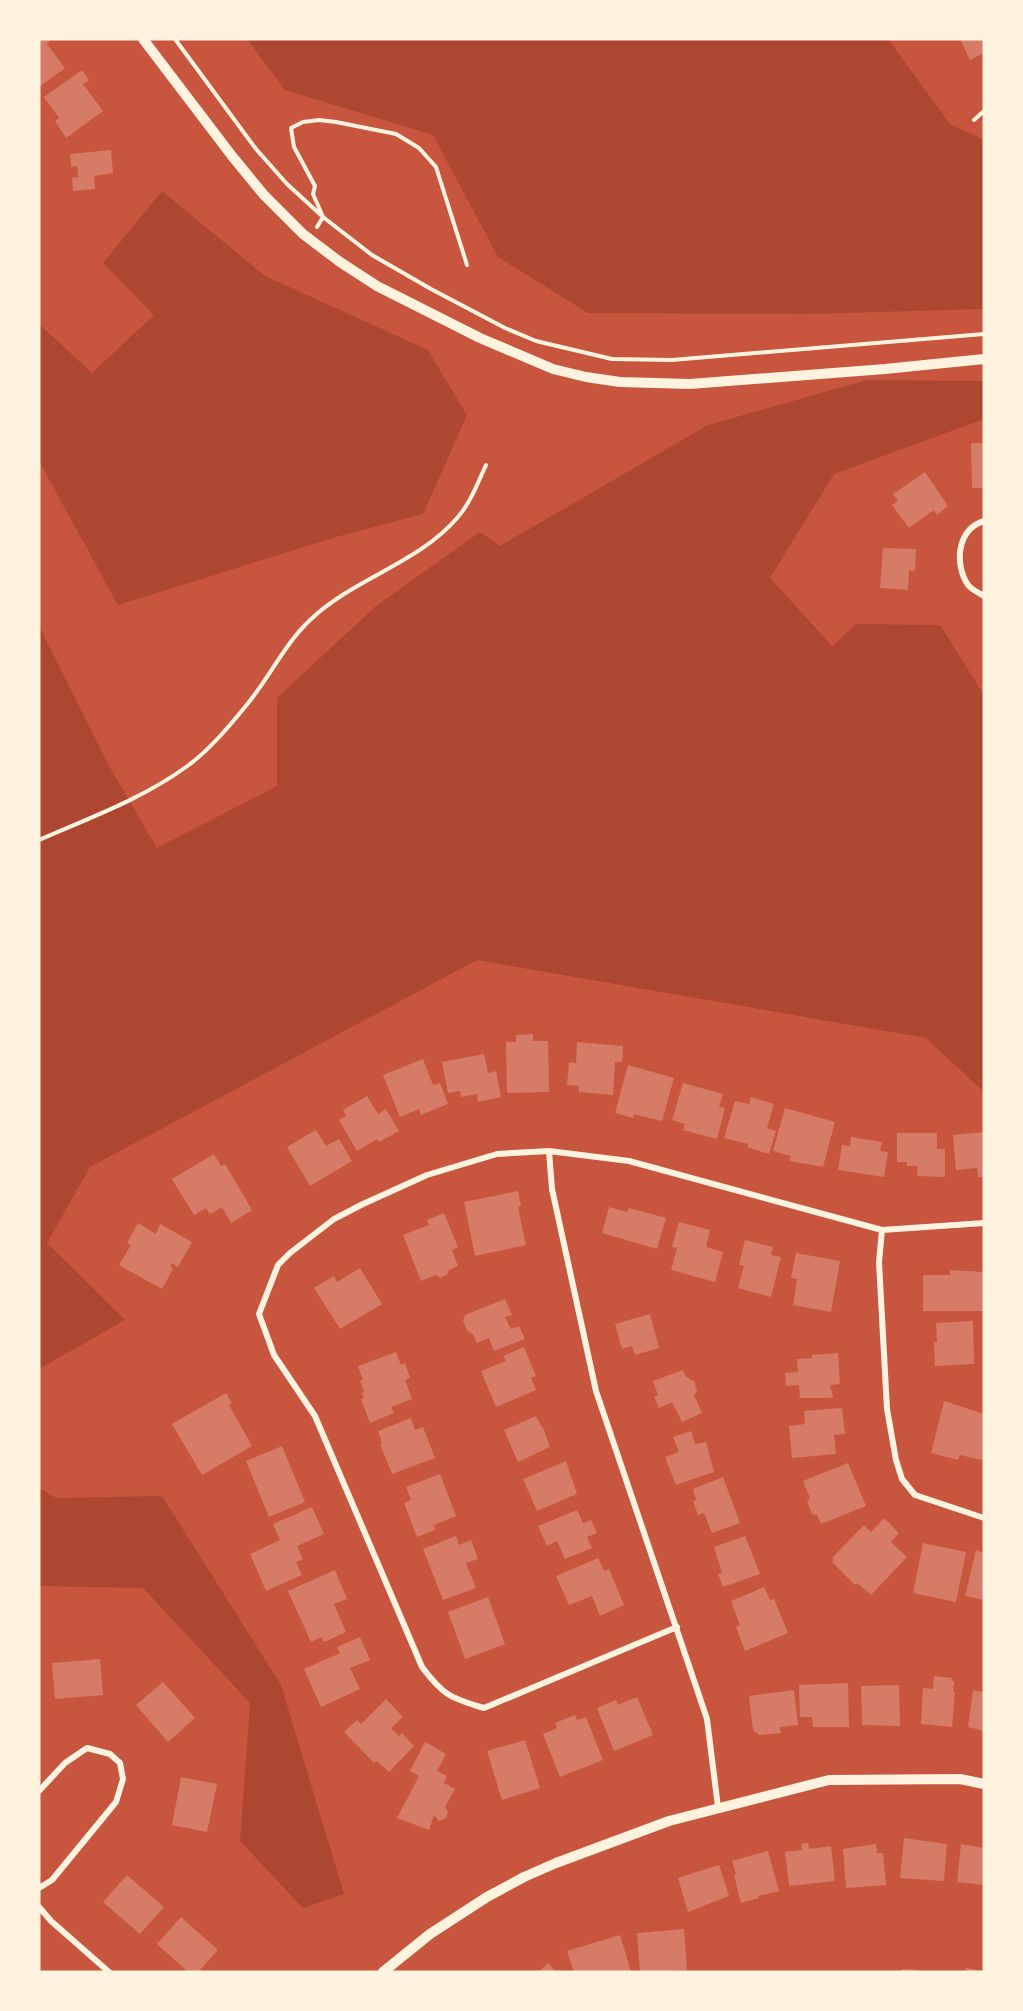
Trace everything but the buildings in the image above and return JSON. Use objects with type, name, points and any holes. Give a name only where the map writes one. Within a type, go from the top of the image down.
[{"type":"street","points":[[143,39],[188,101],[264,195],[340,262],[428,313],[553,369],[620,382],[690,384],[984,359]]},
{"type":"street","points":[[984,521],[977,523],[962,541],[959,565],[969,587],[984,596]]},
{"type":"street","points":[[549,1150],[552,1189],[596,1391],[707,1719],[718,1807]]},
{"type":"street","points":[[677,1627],[484,1708],[455,1700],[438,1688],[422,1667],[315,1416],[274,1355],[259,1314],[278,1265],[290,1252],[334,1219],[428,1175],[497,1154],[549,1150],[629,1161],[882,1230],[984,1223]]},
{"type":"street","points":[[882,1230],[879,1262],[887,1409],[896,1460],[902,1479],[915,1495],[984,1518]]},
{"type":"street","points":[[39,1791],[64,1763],[87,1748],[110,1754],[120,1763],[123,1779],[116,1802],[52,1880],[39,1888]]},
{"type":"street","points":[[383,1972],[430,1934],[487,1897],[524,1877],[669,1821],[829,1780],[960,1779],[984,1784]]},
{"type":"street","points":[[39,1907],[51,1921],[109,1972]]},
{"type":"path","points":[[175,39],[256,149],[287,184],[323,217],[372,255],[505,328],[536,341],[612,359],[672,360],[984,334]]},
{"type":"path","points":[[974,120],[984,111]]},
{"type":"path","points":[[323,217],[313,194],[315,186],[294,147],[291,128],[303,122],[319,120],[396,134],[419,148],[436,166],[467,265]]},
{"type":"path","points":[[312,239],[323,217]]},
{"type":"path","points":[[39,840],[154,788],[188,766],[224,732],[250,701],[308,621],[339,598],[428,544],[459,516],[486,465]]},
{"type":"shaded area","points":[[247,39],[888,39],[950,124],[984,140],[984,309],[809,314],[588,313],[498,257],[433,135],[285,90]]},
{"type":"shaded area","points":[[162,191],[265,276],[428,350],[467,415],[423,514],[336,537],[118,605],[39,461],[39,324],[92,373],[154,315],[103,263]]},
{"type":"shaded area","points":[[867,380],[984,381],[984,419],[834,474],[770,578],[832,646],[856,624],[940,625],[984,695],[984,1092],[926,1038],[477,960],[90,1167],[47,1243],[125,1320],[39,1369],[39,626],[108,764],[157,848],[277,786],[277,698],[376,606],[480,532],[500,546],[708,425]]},
{"type":"shaded area","points":[[39,1488],[56,1498],[162,1496],[281,1685],[344,1894],[303,1908],[240,1841],[250,1703],[143,1588],[39,1586]]}]
